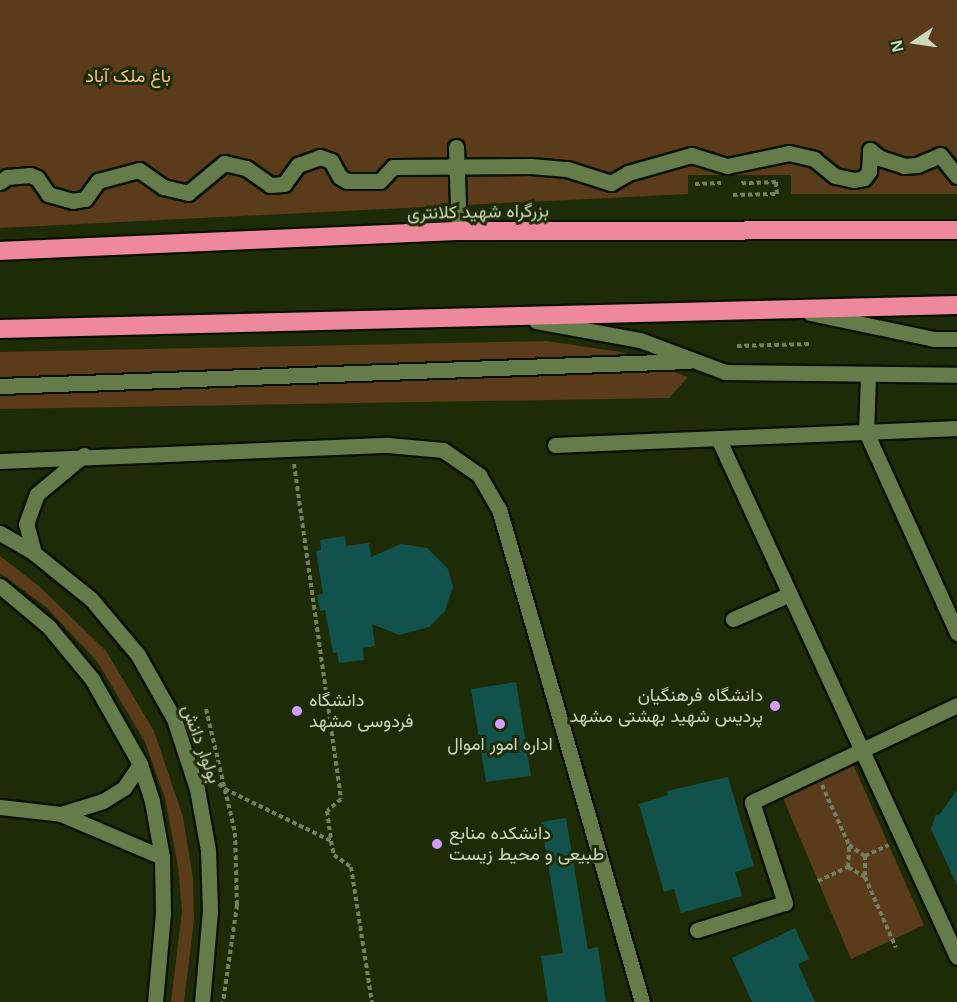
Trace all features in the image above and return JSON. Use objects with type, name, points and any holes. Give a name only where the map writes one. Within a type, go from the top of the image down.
[{"type":"highway","name":"بزرگراه شهید کلانتری","points":[[0,250],[459,231],[957,230]]},
{"type":"highway","points":[[0,329],[957,305]]},
{"type":"street","points":[[456,147],[459,231]]},
{"type":"street","points":[[0,182],[7,177],[30,175],[37,178],[48,194],[72,201],[85,199],[98,181],[129,170],[139,170],[176,192],[188,193],[224,163],[237,164],[270,185],[284,184],[298,165],[309,158],[331,161],[340,177],[347,181],[380,181],[393,167],[457,166],[567,169],[612,183],[628,173],[691,155],[727,166],[789,153],[814,159],[835,176],[855,180],[864,178],[869,171],[870,150],[880,158],[904,166],[917,165],[940,154],[957,176]]},
{"type":"street","points":[[789,309],[934,339],[957,339]]},
{"type":"street","points":[[513,316],[640,340],[689,361],[725,372],[868,376],[957,375]]},
{"type":"street","points":[[0,386],[689,361]]},
{"type":"street","points":[[868,376],[866,432],[957,633]]},
{"type":"street","points":[[555,445],[957,428]]},
{"type":"street","points":[[718,438],[957,957]]},
{"type":"street","points":[[0,461],[84,455],[388,445],[442,450],[479,475],[500,509],[642,1002]]},
{"type":"street","points":[[34,553],[26,524],[37,494],[84,455]]},
{"type":"street","name":"بولوار دانش","points":[[0,533],[34,553],[91,599],[138,655],[174,719],[197,789],[208,850],[210,912],[202,1002]]},
{"type":"street","points":[[0,586],[49,627],[92,679],[140,764],[152,801],[162,857],[163,913],[155,1002]]},
{"type":"street","points":[[734,619],[790,594]]},
{"type":"street","points":[[697,930],[785,903],[752,802],[861,748],[957,705]]},
{"type":"street","points":[[61,813],[103,801],[124,788],[140,764]]},
{"type":"street","points":[[0,807],[61,813],[162,857]]},
{"type":"path","points":[[695,184],[776,182],[777,194],[733,195]]},
{"type":"path","points":[[737,346],[812,344]]},
{"type":"path","points":[[292,448],[341,800],[327,811],[331,841],[334,855],[351,867],[372,1002]]},
{"type":"path","points":[[187,757],[225,789],[331,841]]},
{"type":"path","points":[[815,771],[849,845],[848,867]]},
{"type":"path","points":[[865,856],[903,839]]},
{"type":"path","points":[[849,845],[865,856]]},
{"type":"path","points":[[865,856],[865,877],[896,948]]},
{"type":"path","points":[[848,867],[865,877]]},
{"type":"path","points":[[818,880],[848,867]]},
{"type":"green space","name":"باغ ملک آباد","points":[[0,0],[957,0],[957,194],[791,194],[791,175],[688,175],[688,194],[0,228]]},
{"type":"green space","points":[[547,341],[621,352],[688,377],[669,398],[0,409],[0,352]]},
{"type":"green space","points":[[0,556],[40,587],[106,651],[154,731],[183,817],[193,879],[194,920],[184,1002],[171,1002],[182,911],[178,866],[165,798],[145,742],[97,661],[46,607],[0,573]]},
{"type":"green space","points":[[853,764],[924,925],[851,959],[783,798]]},
{"type":"building","points":[[345,536],[346,546],[369,543],[371,557],[401,544],[427,548],[448,569],[453,587],[445,611],[429,627],[399,635],[372,624],[375,646],[363,648],[364,660],[339,663],[337,652],[333,653],[325,610],[320,611],[317,595],[323,594],[316,551],[321,550],[320,540]]},
{"type":"building","name":"اداره امور اموال","points":[[516,682],[531,776],[486,782],[471,689]]},
{"type":"building","points":[[728,777],[754,866],[735,872],[742,896],[681,913],[674,889],[664,892],[639,804],[668,795],[667,791]]},
{"type":"building","points":[[957,790],[957,885],[931,829],[936,814],[939,815]]},
{"type":"building","points":[[566,818],[588,949],[598,947],[606,1002],[548,1002],[541,956],[563,953],[541,822]]},
{"type":"building","points":[[795,928],[809,959],[798,964],[815,1002],[752,1002],[732,958]]},
{"type":"place","name":"دانشگاه فرهنگیان پردیس شهید بهشتی مشهد","points":[[775,706]]},
{"type":"place","name":"دانشگاه فردوسی مشهد","points":[[297,711]]},
{"type":"place","name":"اداره امور اموال","points":[[500,724]]},
{"type":"place","name":"دانشکده منابع طبیعی و محیط زیست","points":[[437,844]]}]
